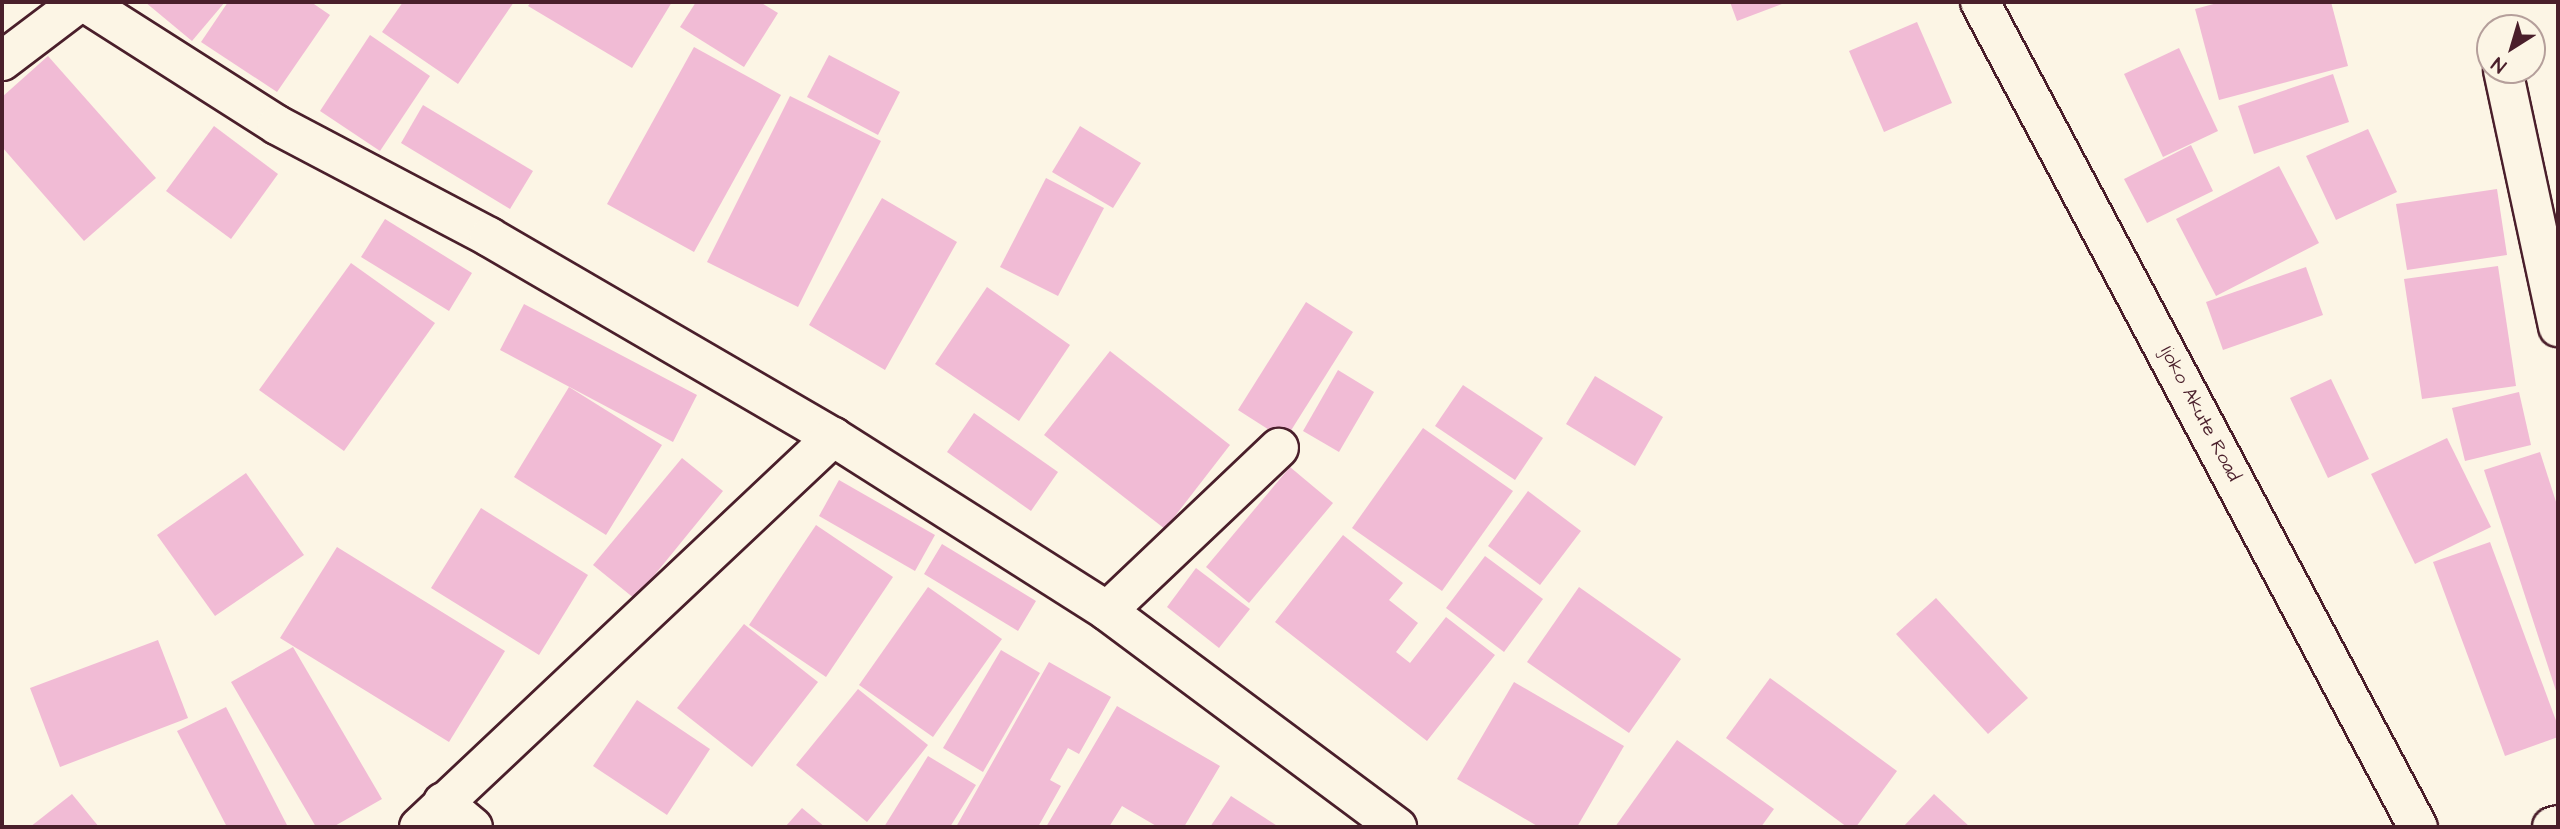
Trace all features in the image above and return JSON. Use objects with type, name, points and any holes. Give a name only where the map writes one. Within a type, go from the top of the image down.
[{"type":"street","points":[[2,61],[82,2],[277,125],[489,237],[833,436],[1107,611],[1397,827]]},
{"type":"street","name":"Ijoko Akute Road","points":[[1980,2],[2418,827]]},
{"type":"street","points":[[2506,84],[2558,327]]},
{"type":"street","points":[[431,815],[833,436]]},
{"type":"street","points":[[1107,611],[1279,449]]},
{"type":"street","points":[[431,815],[473,827]]},
{"type":"street","points":[[2552,827],[2558,825]]},
{"type":"building","points":[[145,2],[225,2],[192,41]]},
{"type":"building","points":[[228,2],[311,2],[330,15],[277,92],[201,42]]},
{"type":"building","points":[[403,2],[514,2],[458,84],[382,32]]},
{"type":"building","points":[[531,2],[672,2],[632,68],[528,6]]},
{"type":"building","points":[[696,2],[760,2],[778,13],[744,67],[680,27]]},
{"type":"building","points":[[1730,2],[1787,2],[1737,21]]},
{"type":"building","points":[[2221,2],[2331,2],[2348,66],[2219,100],[2195,9]]},
{"type":"building","points":[[1917,22],[1952,103],[1884,132],[1849,51]]},
{"type":"building","points":[[370,35],[430,76],[380,151],[320,111]]},
{"type":"building","points":[[694,47],[781,95],[694,252],[607,204]]},
{"type":"building","points":[[2179,48],[2218,131],[2163,157],[2124,74]]},
{"type":"building","points":[[829,55],[900,92],[878,135],[807,97]]},
{"type":"building","points":[[48,56],[156,178],[84,241],[2,147],[2,97]]},
{"type":"building","points":[[2333,74],[2349,122],[2254,154],[2238,106]]},
{"type":"building","points":[[790,96],[881,141],[798,307],[707,262]]},
{"type":"building","points":[[423,105],[533,171],[510,209],[401,143]]},
{"type":"building","points":[[214,126],[278,174],[231,239],[166,191]]},
{"type":"building","points":[[1080,126],[1141,163],[1113,208],[1052,172]]},
{"type":"building","points":[[2368,129],[2397,192],[2336,220],[2306,156]]},
{"type":"building","points":[[2191,145],[2213,191],[2147,223],[2124,179]]},
{"type":"building","points":[[2279,166],[2319,243],[2216,296],[2176,219]]},
{"type":"building","points":[[1046,178],[1104,208],[1058,296],[1000,267]]},
{"type":"building","points":[[2497,189],[2507,255],[2407,270],[2396,204]]},
{"type":"building","points":[[882,198],[957,242],[885,370],[809,325]]},
{"type":"building","points":[[385,219],[472,273],[449,311],[361,257]]},
{"type":"building","points":[[351,263],[435,323],[344,451],[259,390]]},
{"type":"building","points":[[2498,266],[2516,386],[2422,399],[2404,279]]},
{"type":"building","points":[[2306,267],[2323,315],[2223,350],[2206,302]]},
{"type":"building","points":[[987,287],[1070,345],[1019,421],[935,364]]},
{"type":"building","points":[[1306,302],[1353,332],[1285,440],[1238,410]]},
{"type":"building","points":[[524,304],[697,395],[673,442],[500,350]]},
{"type":"building","points":[[1110,351],[1230,445],[1165,529],[1044,435]]},
{"type":"building","points":[[1338,370],[1374,392],[1339,452],[1303,431]]},
{"type":"building","points":[[1595,376],[1663,417],[1635,466],[1566,424]]},
{"type":"building","points":[[2331,379],[2369,459],[2328,478],[2290,398]]},
{"type":"building","points":[[1463,385],[1543,438],[1515,480],[1435,426]]},
{"type":"building","points":[[569,387],[662,445],[606,535],[514,477]]},
{"type":"building","points":[[2519,392],[2531,445],[2465,461],[2452,408]]},
{"type":"building","points":[[974,413],[1058,472],[1031,511],[947,452]]},
{"type":"building","points":[[1423,428],[1513,491],[1442,591],[1352,528]]},
{"type":"building","points":[[2447,438],[2491,527],[2415,564],[2371,474]]},
{"type":"building","points":[[2540,452],[2558,508],[2558,697],[2484,470]]},
{"type":"building","points":[[682,458],[723,491],[635,599],[593,565]]},
{"type":"building","points":[[1290,467],[1333,503],[1249,603],[1206,567]]},
{"type":"building","points":[[246,473],[304,555],[215,616],[157,535]]},
{"type":"building","points":[[839,480],[935,535],[915,571],[819,516]]},
{"type":"building","points":[[1528,491],[1581,531],[1540,585],[1488,546]]},
{"type":"building","points":[[481,508],[588,575],[539,655],[431,588]]},
{"type":"building","points":[[816,525],[893,577],[826,677],[749,625]]},
{"type":"building","points":[[1343,535],[1403,583],[1389,600],[1418,623],[1396,652],[1410,663],[1446,617],[1495,655],[1427,741],[1275,622]]},
{"type":"building","points":[[2490,542],[2558,726],[2558,737],[2505,756],[2433,562]]},
{"type":"building","points":[[942,544],[1036,601],[1018,631],[924,574]]},
{"type":"building","points":[[337,547],[505,651],[449,742],[280,638]]},
{"type":"building","points":[[1485,556],[1543,599],[1504,652],[1446,608]]},
{"type":"building","points":[[1196,568],[1250,609],[1219,648],[1167,607]]},
{"type":"building","points":[[928,587],[1002,639],[933,737],[859,685]]},
{"type":"building","points":[[1579,587],[1681,659],[1629,733],[1527,662]]},
{"type":"building","points":[[1936,598],[2028,698],[1988,734],[1896,634]]},
{"type":"building","points":[[744,624],[818,682],[752,767],[677,708]]},
{"type":"building","points":[[158,640],[188,718],[60,767],[30,688]]},
{"type":"building","points":[[293,647],[382,799],[333,827],[316,827],[231,682]]},
{"type":"building","points":[[1001,650],[1040,673],[983,772],[943,748]]},
{"type":"building","points":[[1049,662],[1111,697],[1079,754],[1068,748],[1050,780],[1061,786],[1038,827],[956,827]]},
{"type":"building","points":[[1770,678],[1897,771],[1856,827],[1847,827],[1726,738]]},
{"type":"building","points":[[1514,682],[1624,746],[1577,827],[1539,827],[1457,779]]},
{"type":"building","points":[[858,689],[928,745],[867,822],[796,765]]},
{"type":"building","points":[[637,700],[710,749],[667,815],[593,766]]},
{"type":"building","points":[[1117,706],[1220,766],[1184,827],[1158,827],[1122,806],[1109,827],[1046,827]]},
{"type":"building","points":[[226,707],[288,827],[227,827],[177,731]]},
{"type":"building","points":[[1677,740],[1774,809],[1761,827],[1615,827]]},
{"type":"building","points":[[928,756],[976,785],[950,827],[884,827]]},
{"type":"building","points":[[72,794],[99,827],[30,827]]},
{"type":"building","points":[[1934,794],[1970,827],[1903,827]]},
{"type":"building","points":[[1231,796],[1279,827],[1210,827]]},
{"type":"building","points":[[802,808],[825,827],[785,827]]}]
